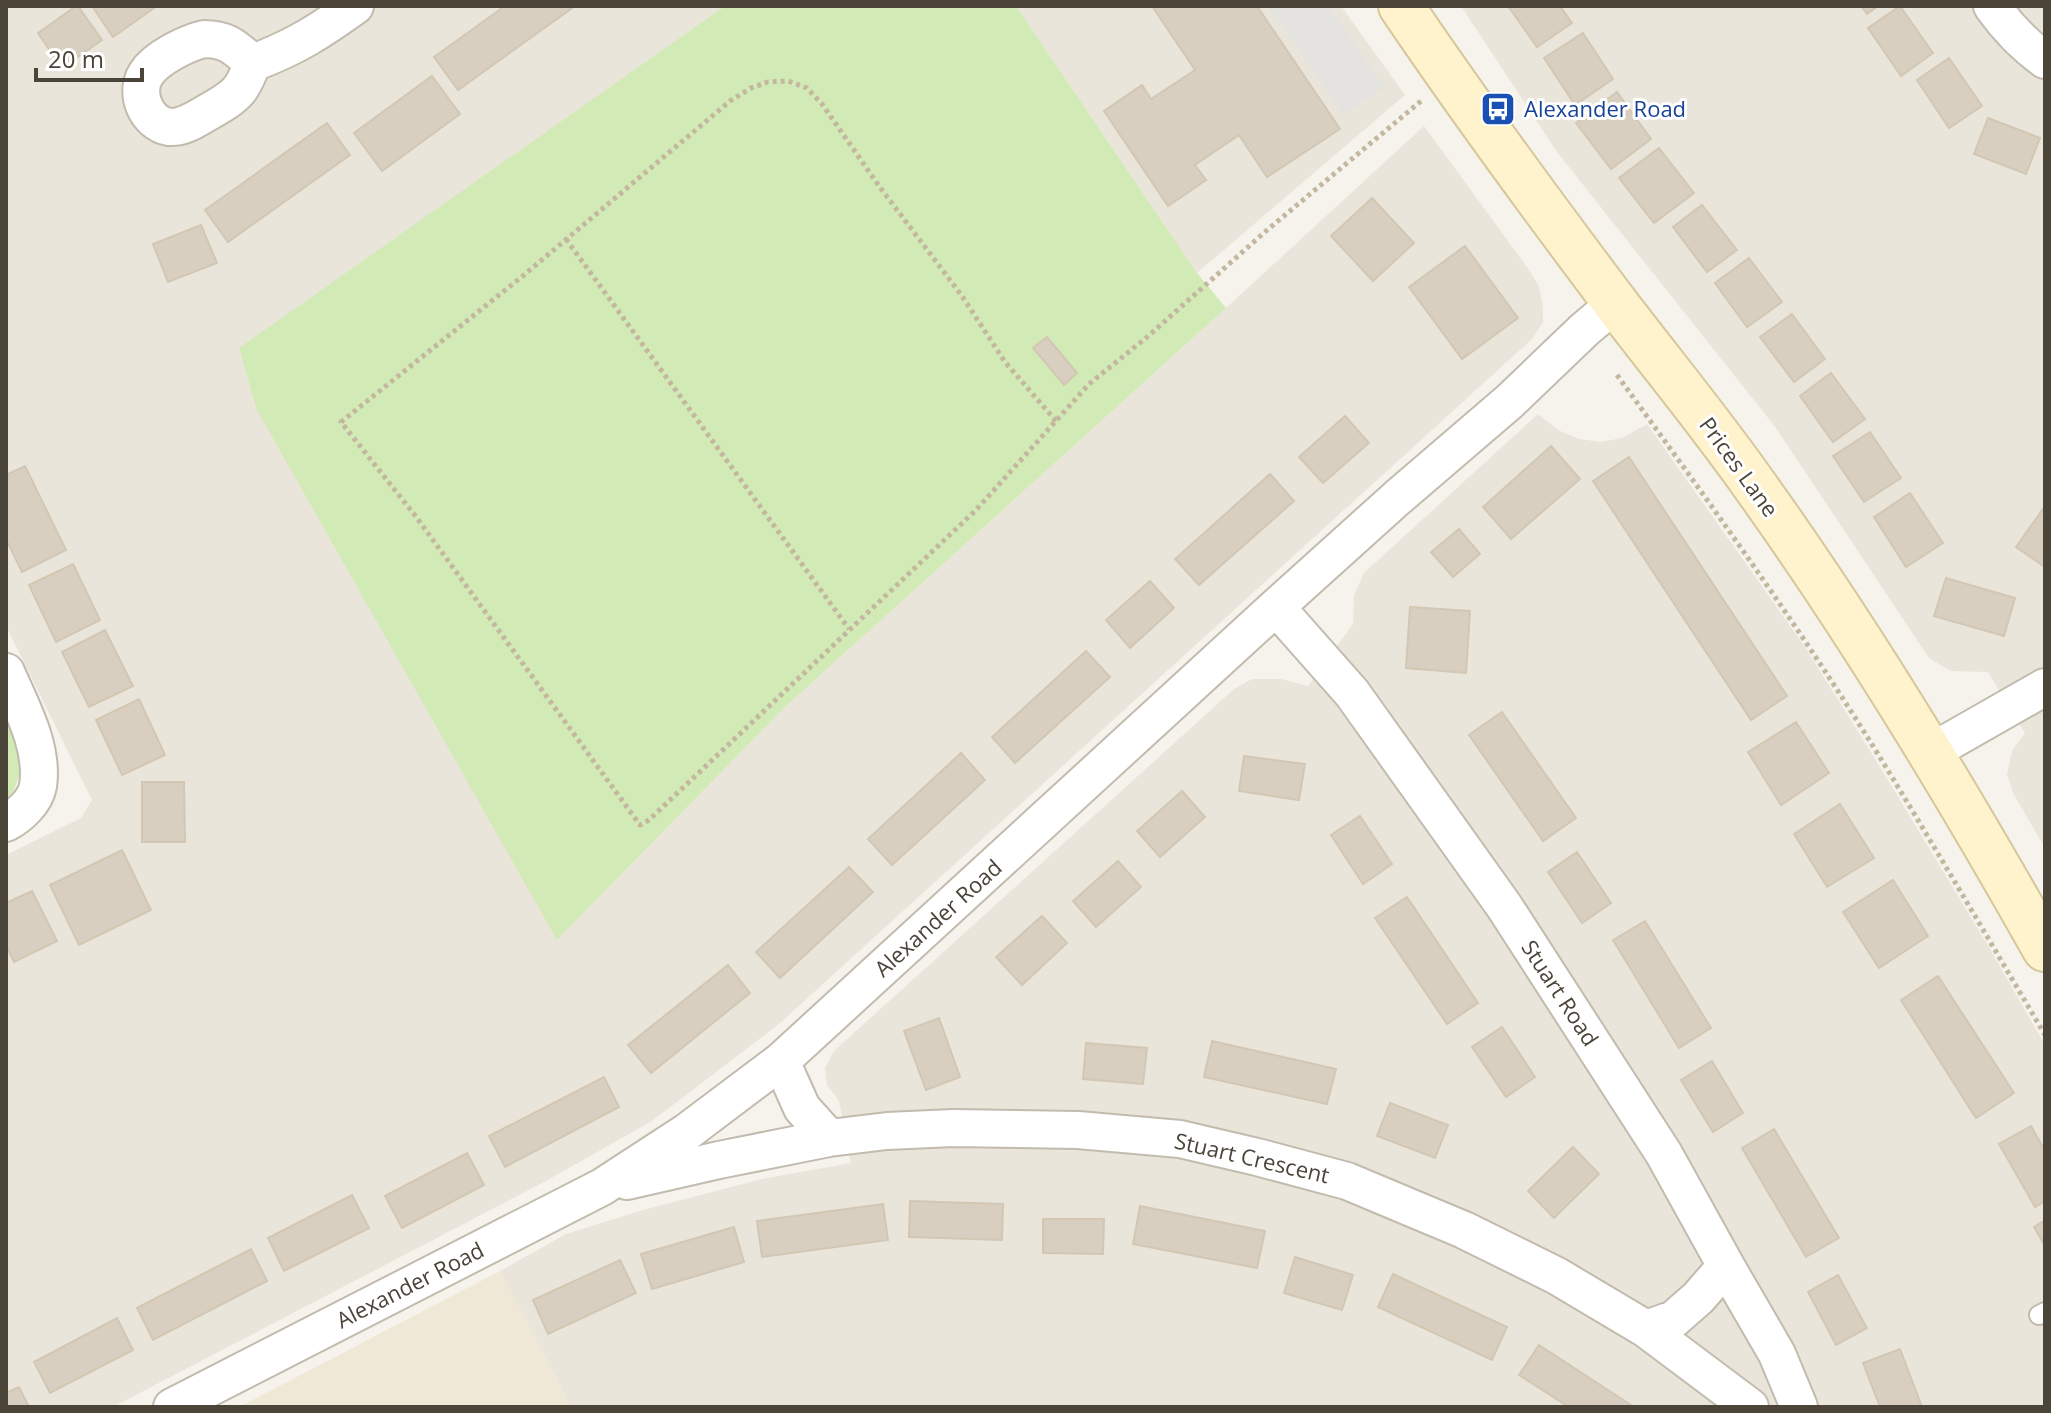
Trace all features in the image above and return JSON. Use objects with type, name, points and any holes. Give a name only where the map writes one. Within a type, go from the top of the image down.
[{"type":"street","points":[[253,63],[291,48],[355,6]]},
{"type":"street","name":"Prices Lane","points":[[1401,6],[1600,316],[1753,482],[1931,752],[2045,949]]},
{"type":"street","points":[[1992,6],[2007,27],[2045,60]]},
{"type":"street","name":"Alexander Road","points":[[172,1407],[602,1187],[688,1131],[781,1061],[1276,607],[1510,401],[1600,316]]},
{"type":"street","name":"Stuart Road","points":[[1276,607],[1352,693],[1504,906],[1664,1154],[1777,1354],[1799,1407]]},
{"type":"street","points":[[6,672],[31,731],[38,762],[38,789],[21,815],[6,823]]},
{"type":"street","points":[[1931,752],[2045,687]]},
{"type":"street","points":[[781,1061],[802,1108],[829,1138]]},
{"type":"street","name":"Stuart Crescent","points":[[602,1187],[829,1138],[887,1131],[953,1128],[1078,1130],[1180,1139],[1347,1181],[1464,1230],[1557,1276],[1646,1329],[1750,1407]]},
{"type":"street","points":[[1646,1329],[1674,1319],[1698,1298],[1726,1266]]},
{"type":"path","points":[[1056,421],[1005,362],[962,296],[822,104],[807,88],[788,81],[768,82],[730,101],[524,275],[341,422],[426,531],[640,825],[649,820],[976,510],[1056,421],[1089,384],[1448,76]]},
{"type":"path","points":[[566,239],[849,629]]},
{"type":"path","points":[[1600,316],[1699,488],[1815,657],[1883,763],[2045,1035]]},
{"type":"shaded area","points":[[6,6],[725,6],[431,214],[557,940],[785,707],[1424,126],[1539,286],[1543,322],[1532,339],[779,1024],[652,1121],[546,1181],[113,1407],[6,1407],[6,855],[81,818],[92,800],[6,626]]},
{"type":"shaded area","points":[[1016,6],[1341,6],[1405,95],[1197,273]]},
{"type":"shaded area","points":[[1269,6],[1328,6],[1385,87],[1343,115]]},
{"type":"shaded area","points":[[1461,6],[2045,6],[2045,848],[2013,793],[2007,774],[2012,751],[2025,733],[1988,672],[1951,671],[1929,658],[1776,428],[1557,152]]},
{"type":"shaded area","points":[[1538,414],[1558,430],[1579,439],[1601,442],[1622,438],[1647,424],[1805,647],[1990,949],[2045,1045],[2045,1407],[571,1407],[500,1271],[566,1234],[643,1210],[762,1179],[851,1163],[839,1101],[827,1085],[825,1068],[834,1051],[1234,689],[1252,679],[1281,679],[1308,686],[1353,624],[1354,595],[1364,573]]},
{"type":"shaded area","points":[[500,1271],[571,1407],[239,1407]]},
{"type":"green space","points":[[725,6],[1016,6],[1197,273],[1226,308],[785,707],[557,940],[257,410],[239,348]]},
{"type":"green space","points":[[6,705],[20,754],[20,766],[14,790],[6,803]]},
{"type":"building","points":[[76,6],[102,40],[62,68],[38,33]]},
{"type":"building","points":[[92,6],[157,6],[113,37]]},
{"type":"building","points":[[505,6],[575,6],[458,90],[434,57]]},
{"type":"building","points":[[1152,6],[1257,6],[1340,129],[1267,177],[1239,135],[1195,165],[1206,180],[1168,206],[1104,111],[1142,85],[1151,99],[1195,70]]},
{"type":"building","points":[[1508,6],[1560,6],[1572,23],[1537,47]]},
{"type":"building","points":[[1861,6],[1878,6],[1867,14]]},
{"type":"building","points":[[1900,6],[1933,53],[1901,76],[1868,28]]},
{"type":"building","points":[[1583,33],[1613,79],[1575,105],[1544,58]]},
{"type":"building","points":[[1949,58],[1982,106],[1949,128],[1917,80]]},
{"type":"building","points":[[432,76],[460,114],[382,171],[354,133]]},
{"type":"building","points":[[1617,92],[1651,139],[1611,169],[1576,123]]},
{"type":"building","points":[[1988,118],[2040,138],[2026,174],[1974,154]]},
{"type":"building","points":[[327,123],[350,155],[228,242],[205,210]]},
{"type":"building","points":[[1659,148],[1694,193],[1654,223],[1619,178]]},
{"type":"building","points":[[1372,198],[1414,243],[1373,281],[1331,236]]},
{"type":"building","points":[[1702,205],[1737,250],[1707,272],[1673,227]]},
{"type":"building","points":[[201,225],[217,263],[168,282],[153,244]]},
{"type":"building","points":[[1465,246],[1518,318],[1462,359],[1409,287]]},
{"type":"building","points":[[1749,258],[1782,302],[1747,327],[1715,283]]},
{"type":"building","points":[[1792,314],[1825,359],[1794,382],[1760,337]]},
{"type":"building","points":[[1047,337],[1077,373],[1064,385],[1033,348]]},
{"type":"building","points":[[1831,373],[1865,419],[1833,442],[1800,396]]},
{"type":"building","points":[[1345,416],[1369,443],[1323,483],[1299,457]]},
{"type":"building","points":[[1870,432],[1901,478],[1864,502],[1833,456]]},
{"type":"building","points":[[1551,446],[1580,479],[1511,539],[1483,507]]},
{"type":"building","points":[[1629,457],[1787,696],[1751,720],[1593,481]]},
{"type":"building","points":[[25,466],[66,550],[22,572],[6,539],[6,475]]},
{"type":"building","points":[[1270,474],[1294,501],[1199,585],[1175,559]]},
{"type":"building","points":[[1910,493],[1943,543],[1906,567],[1874,517]]},
{"type":"building","points":[[2045,506],[2045,567],[2016,547]]},
{"type":"building","points":[[1459,529],[1480,554],[1453,577],[1431,552]]},
{"type":"building","points":[[73,564],[100,620],[56,642],[29,585]]},
{"type":"building","points":[[1946,578],[2015,598],[2004,636],[1934,616]]},
{"type":"building","points":[[1150,581],[1174,608],[1130,648],[1106,620]]},
{"type":"building","points":[[1410,607],[1470,611],[1466,673],[1406,668]]},
{"type":"building","points":[[105,630],[133,686],[89,707],[62,652]]},
{"type":"building","points":[[1086,651],[1110,677],[1015,763],[992,737]]},
{"type":"building","points":[[139,699],[165,755],[122,775],[96,720]]},
{"type":"building","points":[[1502,712],[1576,818],[1543,841],[1469,735]]},
{"type":"building","points":[[1796,722],[1829,773],[1781,805],[1748,752]]},
{"type":"building","points":[[961,753],[985,780],[892,865],[868,839]]},
{"type":"building","points":[[1244,756],[1305,764],[1299,800],[1239,791]]},
{"type":"building","points":[[142,782],[184,782],[185,842],[142,842]]},
{"type":"building","points":[[1182,791],[1205,817],[1160,857],[1137,831]]},
{"type":"building","points":[[1840,804],[1874,858],[1827,887],[1794,834]]},
{"type":"building","points":[[1360,816],[1392,864],[1363,884],[1331,835]]},
{"type":"building","points":[[122,850],[151,910],[79,945],[50,885]]},
{"type":"building","points":[[1577,852],[1611,903],[1582,923],[1548,872]]},
{"type":"building","points":[[1118,861],[1141,887],[1096,927],[1073,901]]},
{"type":"building","points":[[849,867],[873,892],[780,978],[756,952]]},
{"type":"building","points":[[1893,880],[1928,936],[1879,968],[1843,912]]},
{"type":"building","points":[[32,891],[57,941],[14,962],[6,945],[6,903]]},
{"type":"building","points":[[1407,897],[1478,1003],[1447,1024],[1375,918]]},
{"type":"building","points":[[1042,916],[1067,943],[1022,985],[996,957]]},
{"type":"building","points":[[1645,921],[1711,1028],[1679,1048],[1613,940]]},
{"type":"building","points":[[728,965],[750,993],[651,1073],[628,1045]]},
{"type":"building","points":[[1938,976],[2014,1093],[1976,1118],[1901,1000]]},
{"type":"building","points":[[939,1018],[960,1077],[926,1090],[904,1031]]},
{"type":"building","points":[[1502,1027],[1535,1077],[1506,1097],[1472,1047]]},
{"type":"building","points":[[1212,1041],[1336,1069],[1327,1104],[1204,1077]]},
{"type":"building","points":[[1086,1043],[1147,1048],[1143,1084],[1083,1079]]},
{"type":"building","points":[[1712,1061],[1743,1113],[1713,1132],[1681,1080]]},
{"type":"building","points":[[604,1077],[619,1107],[505,1167],[489,1136]]},
{"type":"building","points":[[1390,1103],[1448,1125],[1435,1158],[1377,1136]]},
{"type":"building","points":[[2031,1126],[2045,1151],[2045,1201],[2035,1207],[1999,1144]]},
{"type":"building","points":[[1774,1129],[1839,1238],[1806,1257],[1742,1148]]},
{"type":"building","points":[[1573,1147],[1599,1174],[1554,1218],[1528,1191]]},
{"type":"building","points":[[467,1153],[484,1185],[402,1228],[385,1196]]},
{"type":"building","points":[[352,1195],[369,1228],[284,1271],[268,1238]]},
{"type":"building","points":[[910,1201],[1003,1204],[1002,1240],[909,1237]]},
{"type":"building","points":[[883,1204],[888,1240],[762,1257],[757,1221]]},
{"type":"building","points":[[1140,1206],[1265,1231],[1257,1268],[1133,1244]]},
{"type":"building","points":[[1043,1219],[1104,1219],[1103,1254],[1043,1253]]},
{"type":"building","points":[[2045,1220],[2045,1246],[2034,1227]]},
{"type":"building","points":[[734,1227],[744,1262],[652,1289],[641,1254]]},
{"type":"building","points":[[251,1249],[267,1281],[153,1340],[137,1308]]},
{"type":"building","points":[[1295,1257],[1353,1275],[1342,1310],[1284,1293]]},
{"type":"building","points":[[620,1260],[636,1293],[548,1334],[533,1300]]},
{"type":"building","points":[[1393,1274],[1507,1327],[1492,1360],[1378,1307]]},
{"type":"building","points":[[1838,1275],[1867,1328],[1836,1345],[1808,1292]]},
{"type":"building","points":[[117,1318],[133,1350],[50,1393],[34,1362]]},
{"type":"building","points":[[1539,1345],[1634,1407],[1569,1407],[1519,1375]]},
{"type":"building","points":[[1900,1349],[1922,1407],[1880,1407],[1863,1363]]},
{"type":"building","points":[[19,1387],[29,1407],[6,1407],[6,1393]]},
{"type":"place","name":"Alexander Road","points":[[1498,109]]}]
